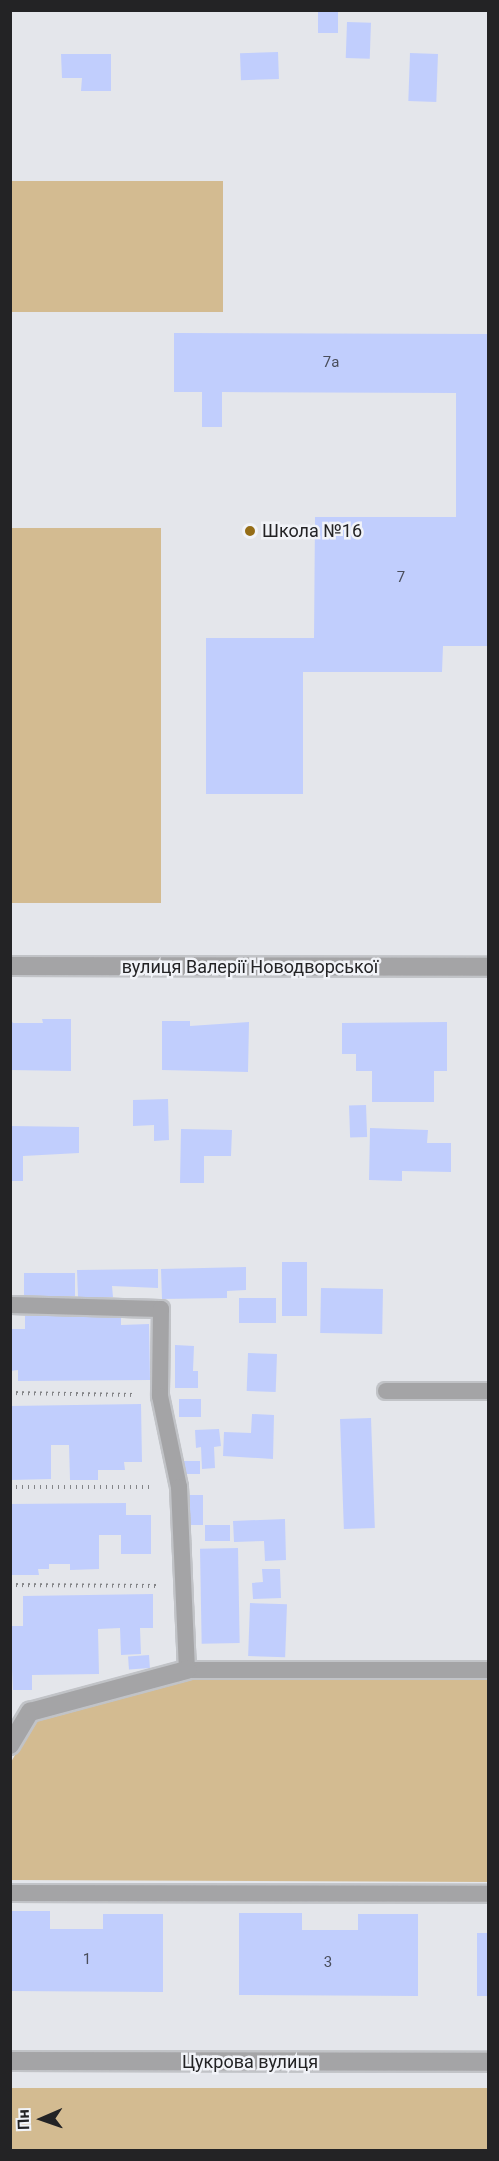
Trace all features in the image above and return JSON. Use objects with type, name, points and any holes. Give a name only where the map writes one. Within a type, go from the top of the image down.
[{"type":"street","name":"вулиця Валерії Новодворської","points":[[10,966],[489,967]]},
{"type":"street","points":[[10,1745],[30,1712],[187,1670]]},
{"type":"street","name":"Цукрова вулиця","points":[[10,2061],[489,2062]]},
{"type":"lane","points":[[10,1305],[161,1309],[160,1396],[179,1487],[181,1586],[187,1670],[489,1670]]},
{"type":"lane","points":[[386,1391],[489,1391]]},
{"type":"lane","points":[[10,1893],[489,1894]]},
{"type":"path","points":[[10,1393],[160,1396]]},
{"type":"path","points":[[10,1487],[179,1487]]},
{"type":"path","points":[[10,1585],[181,1586]]},
{"type":"shaded area","points":[[11,181],[223,181],[223,312],[11,312]]},
{"type":"shaded area","points":[[11,528],[161,528],[161,903],[11,903]]},
{"type":"shaded area","points":[[188,1679],[488,1680],[488,1882],[11,1880],[11,1762],[36,1719]]},
{"type":"shaded area","points":[[10,2088],[488,2088],[488,2150],[10,2150]]},
{"type":"building","points":[[318,10],[338,10],[338,33],[318,33]]},
{"type":"building","points":[[347,22],[371,23],[370,59],[346,58]]},
{"type":"building","points":[[278,52],[279,79],[241,80],[240,53]]},
{"type":"building","points":[[410,53],[438,54],[436,102],[408,101]]},
{"type":"building","points":[[61,54],[111,54],[111,91],[81,91],[82,78],[62,78]]},
{"type":"building","points":[[174,333],[488,334],[488,646],[443,646],[442,672],[303,672],[303,794],[206,794],[206,638],[314,638],[315,517],[456,517],[456,393],[222,392],[222,427],[202,427],[202,392],[174,392]]},
{"type":"building","points":[[10,1019],[13,1023],[43,1023],[42,1019],[71,1019],[71,1071],[10,1070]]},
{"type":"building","points":[[162,1021],[190,1021],[190,1026],[249,1022],[248,1072],[162,1070]]},
{"type":"building","points":[[447,1022],[447,1071],[434,1071],[434,1102],[372,1102],[372,1071],[356,1071],[356,1054],[342,1054],[342,1023]]},
{"type":"building","points":[[168,1099],[169,1140],[154,1141],[154,1125],[133,1126],[133,1100]]},
{"type":"building","points":[[366,1105],[367,1137],[350,1138],[349,1106]]},
{"type":"building","points":[[10,1126],[79,1127],[79,1153],[23,1156],[23,1181],[10,1181]]},
{"type":"building","points":[[370,1128],[428,1130],[427,1143],[451,1143],[451,1172],[402,1171],[402,1181],[369,1180]]},
{"type":"building","points":[[181,1129],[232,1130],[231,1156],[204,1156],[204,1183],[180,1183]]},
{"type":"building","points":[[282,1262],[307,1262],[307,1316],[282,1316]]},
{"type":"building","points":[[246,1267],[246,1290],[227,1291],[227,1298],[162,1299],[161,1269]]},
{"type":"building","points":[[158,1269],[158,1288],[112,1286],[113,1297],[78,1297],[77,1270]]},
{"type":"building","points":[[24,1273],[75,1273],[75,1296],[24,1296]]},
{"type":"building","points":[[321,1288],[383,1289],[382,1334],[320,1333]]},
{"type":"building","points":[[239,1298],[276,1298],[276,1323],[239,1323]]},
{"type":"building","points":[[121,1315],[121,1325],[149,1324],[150,1380],[18,1381],[18,1370],[10,1371],[10,1329],[25,1329],[25,1316]]},
{"type":"building","points":[[175,1345],[194,1346],[193,1371],[198,1371],[198,1388],[175,1388]]},
{"type":"building","points":[[248,1353],[277,1354],[276,1392],[247,1391]]},
{"type":"building","points":[[179,1399],[201,1399],[201,1417],[179,1417]]},
{"type":"building","points":[[141,1404],[142,1462],[124,1462],[125,1470],[98,1470],[98,1480],[70,1480],[69,1445],[51,1445],[51,1479],[10,1480],[10,1406]]},
{"type":"building","points":[[252,1414],[274,1415],[273,1459],[223,1456],[224,1432],[251,1433]]},
{"type":"building","points":[[371,1418],[375,1528],[344,1529],[340,1419]]},
{"type":"building","points":[[219,1429],[221,1446],[214,1447],[215,1468],[202,1469],[201,1447],[196,1448],[195,1430]]},
{"type":"building","points":[[181,1461],[200,1461],[200,1474],[181,1474]]},
{"type":"building","points":[[184,1495],[203,1495],[203,1525],[184,1525]]},
{"type":"building","points":[[126,1503],[126,1515],[151,1515],[151,1554],[121,1554],[121,1535],[99,1535],[99,1569],[70,1570],[70,1564],[49,1564],[49,1569],[38,1569],[39,1575],[10,1575],[10,1504]]},
{"type":"building","points":[[285,1519],[286,1560],[265,1561],[264,1541],[234,1542],[233,1521]]},
{"type":"building","points":[[205,1525],[230,1525],[230,1541],[205,1541]]},
{"type":"building","points":[[238,1548],[240,1643],[202,1644],[200,1549]]},
{"type":"building","points":[[262,1569],[280,1569],[281,1598],[253,1599],[252,1583],[263,1582]]},
{"type":"building","points":[[153,1594],[153,1628],[140,1628],[141,1654],[121,1655],[120,1628],[98,1629],[99,1674],[32,1675],[32,1690],[13,1690],[10,1626],[23,1626],[23,1596]]},
{"type":"building","points":[[250,1603],[287,1604],[285,1657],[248,1656]]},
{"type":"building","points":[[149,1655],[150,1668],[129,1669],[128,1656]]},
{"type":"building","points":[[10,1911],[50,1911],[50,1929],[103,1929],[103,1914],[163,1914],[163,1992],[10,1991]]},
{"type":"building","points":[[239,1913],[302,1913],[302,1930],[358,1930],[358,1914],[418,1914],[418,1996],[239,1995]]},
{"type":"building","points":[[477,1933],[488,1933],[488,1996],[477,1996]]},
{"type":"place","name":"Школа №16","points":[[250,531]]}]
